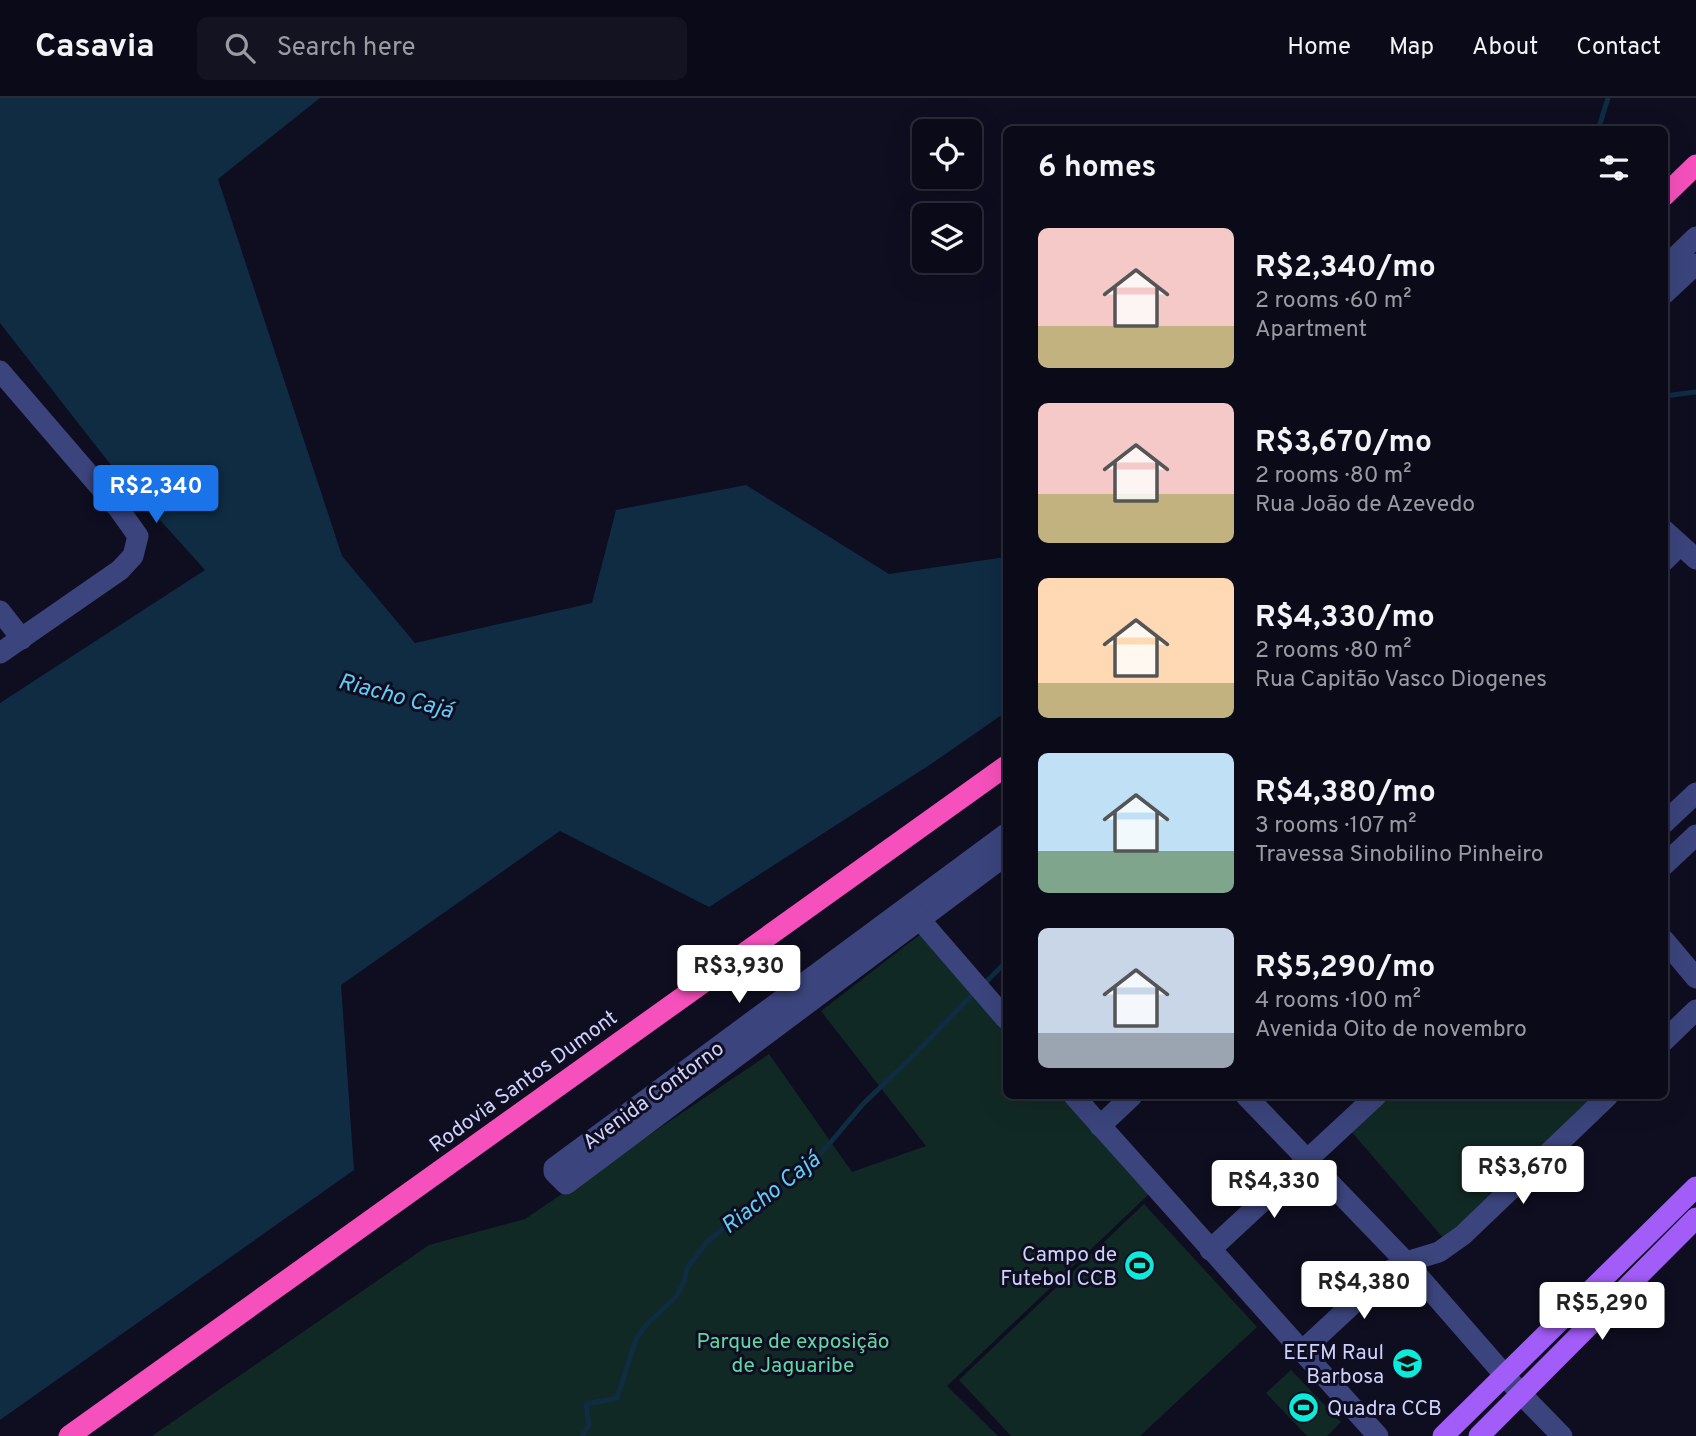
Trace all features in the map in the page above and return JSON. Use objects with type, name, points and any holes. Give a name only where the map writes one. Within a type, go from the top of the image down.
[{"type":"highway","points":[[1668,192],[1696,165]]},
{"type":"highway","name":"Rodovia Santos Dumont","points":[[69,1436],[1003,768]]},
{"type":"main road","points":[[1479,1436],[1522,1395],[1636,1263],[1696,1187]]},
{"type":"main road","points":[[1443,1436],[1505,1374],[1636,1263],[1696,1218]]},
{"type":"street","points":[[1668,264],[1696,237]]},
{"type":"street","points":[[1668,290],[1696,264]]},
{"type":"street","points":[[0,371],[118,508],[138,536],[133,556],[120,570],[0,653]]},
{"type":"street","points":[[1668,534],[1688,552],[1668,560]]},
{"type":"street","points":[[0,611],[22,639]]},
{"type":"street","points":[[1668,819],[1696,793]]},
{"type":"street","points":[[1668,861],[1696,835]]},
{"type":"street","points":[[566,1184],[732,1048],[914,913],[1003,837]]},
{"type":"street","points":[[914,913],[1003,857]]},
{"type":"street","points":[[914,913],[1003,1015]]},
{"type":"street","points":[[1668,945],[1696,978]]},
{"type":"street","points":[[1668,1037],[1696,1010]]},
{"type":"street","points":[[1077,1099],[1378,1436]]},
{"type":"street","points":[[1100,1126],[1129,1099]]},
{"type":"street","points":[[1249,1099],[1309,1158],[1406,1262],[1522,1395],[1562,1436]]},
{"type":"street","points":[[1210,1250],[1373,1099]]},
{"type":"street","points":[[1301,1352],[1376,1281],[1406,1262],[1439,1252],[1463,1235],[1605,1099]]},
{"type":"green space","name":"Parque de exposição de Jaguaribe","points":[[922,933],[1003,1027],[1003,1099],[1066,1099],[1149,1194],[947,1386],[998,1436],[152,1436],[429,1245],[525,1219],[769,1054],[852,1172],[926,1146],[821,1011]]},
{"type":"green space","points":[[1383,1099],[1595,1099],[1445,1240],[1350,1130]]},
{"type":"green space","name":"Campo de Futebol CCB","points":[[1144,1204],[1257,1327],[1140,1436],[1011,1436],[959,1380]]},
{"type":"green space","name":"Quadra CCB","points":[[1291,1370],[1341,1422],[1327,1436],[1307,1436],[1266,1393]]},
{"type":"water","points":[[0,98],[320,98],[218,179],[342,556],[415,643],[592,603],[616,510],[746,485],[889,574],[1003,557],[1003,714],[931,764],[709,907],[560,831],[341,985],[354,1170],[0,1420],[0,703],[205,570],[114,469],[0,323]]},
{"type":"waterway","name":"Riacho Cajá","points":[[1599,126],[1608,98]]},
{"type":"waterway","name":"Riacho Cajá","points":[[1668,396],[1696,392]]},
{"type":"waterway","name":"Riacho Cajá","points":[[983,985],[1003,965]]},
{"type":"waterway","name":"Riacho Cajá","points":[[582,1436],[589,1425],[586,1404],[617,1398],[636,1339],[647,1324],[676,1297],[684,1282],[687,1268],[706,1243],[733,1220],[789,1184],[814,1162],[863,1104],[976,991]]},
{"type":"place","name":"Campo de Futebol CCB","points":[[1140,1266]]},
{"type":"place","name":"EEFM Raul Barbosa","points":[[1407,1364]]},
{"type":"place","name":"Quadra CCB","points":[[1304,1408]]}]
